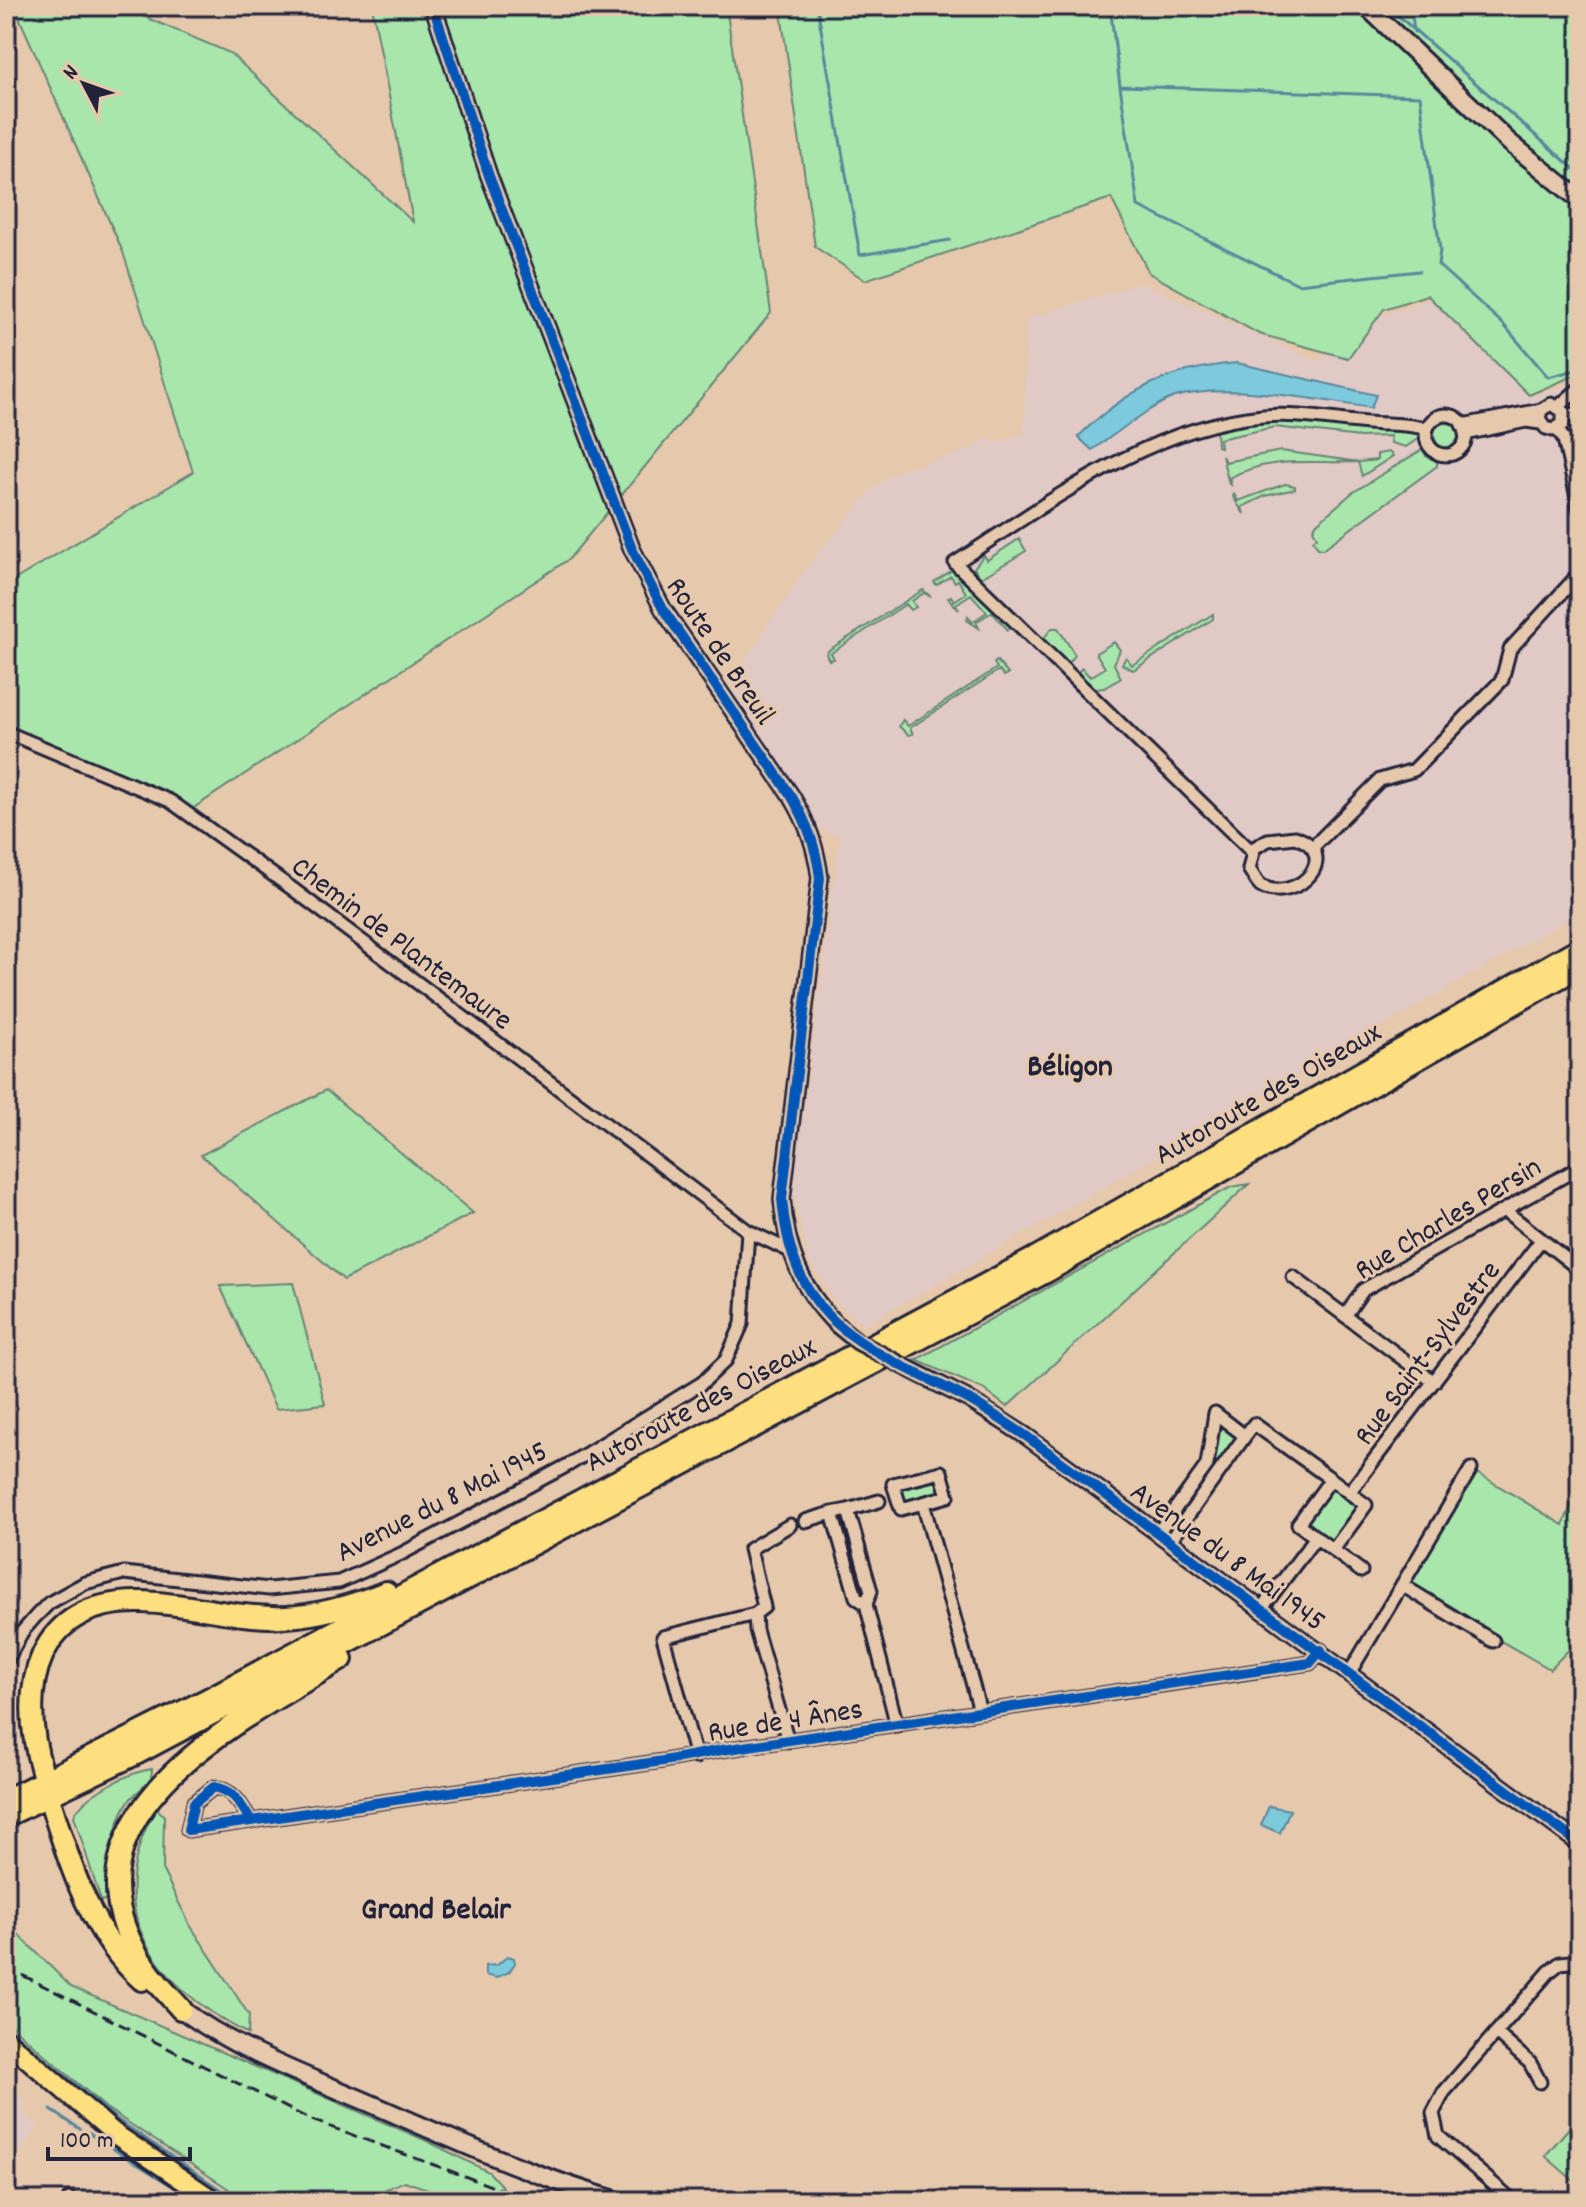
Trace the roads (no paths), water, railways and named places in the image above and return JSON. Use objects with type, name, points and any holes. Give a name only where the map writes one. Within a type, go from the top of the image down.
[{"type":"highway","name":"Autoroute des Oiseaux","points":[[6,1800],[192,1708],[1035,1258],[1580,948]]},
{"type":"highway","name":"Autoroute des Oiseaux","points":[[6,1816],[138,1753],[1046,1272],[1580,966]]},
{"type":"highway","points":[[42,1771],[30,1715],[34,1673],[55,1637],[90,1612],[137,1602],[235,1616],[310,1615],[385,1592],[574,1504]]},
{"type":"highway","points":[[181,2009],[136,1953],[121,1910],[121,1855],[141,1807],[172,1773],[224,1734],[521,1552]]},
{"type":"highway","points":[[52,1807],[78,1885],[99,1926],[138,1977],[181,2009]]},
{"type":"main road","points":[[1366,6],[1509,142],[1580,200]]},
{"type":"main road","points":[[181,2009],[236,2043],[337,2089],[545,2179],[619,2201]]},
{"type":"main road","points":[[6,2040],[115,2134],[214,2201]]},
{"type":"main road","points":[[6,2051],[42,2072]]},
{"type":"street","name":"Route de Breuil","points":[[433,6],[489,176],[632,549],[663,609],[792,797],[808,825],[816,848],[820,878],[782,1199],[790,1251],[809,1292],[837,1325]]},
{"type":"street","points":[[1557,429],[1564,421],[1562,410],[1580,388]]},
{"type":"street","points":[[1541,417],[1547,405],[1580,415]]},
{"type":"street","points":[[1252,852],[955,563],[1114,464],[1209,426],[1261,416],[1308,415],[1367,423],[1411,424],[1427,429]]},
{"type":"street","points":[[1464,429],[1460,449],[1444,455],[1430,448],[1427,429],[1435,419],[1447,416],[1464,429],[1541,417]]},
{"type":"street","points":[[1541,417],[1546,428],[1557,429],[1564,439],[1580,511]]},
{"type":"street","points":[[1312,848],[1380,780],[1414,770],[1497,686],[1502,680],[1510,649],[1580,573]]},
{"type":"street","name":"Chemin de Plantemaure","points":[[6,732],[170,801],[748,1231]]},
{"type":"street","points":[[1284,837],[1301,839],[1312,848],[1315,867],[1306,881],[1272,890],[1260,886],[1251,874],[1249,862],[1252,852],[1263,841],[1284,837]]},
{"type":"street","name":"Rue Charles Persin","points":[[1345,1316],[1363,1290],[1580,1167]]},
{"type":"street","points":[[1504,1210],[1580,1270]]},
{"type":"street","points":[[748,1231],[790,1251]]},
{"type":"street","name":"Avenue du 8 Mai 1945","points":[[6,1662],[22,1632],[36,1616],[49,1603],[85,1583],[124,1573],[269,1589],[339,1582],[401,1554],[568,1465],[702,1383],[726,1360],[736,1344],[742,1324],[748,1231]]},
{"type":"street","name":"Rue Saint-Sylvestre","points":[[1349,1493],[1541,1240]]},
{"type":"street","points":[[1293,1277],[1434,1382]]},
{"type":"street","name":"Avenue du 8 Mai 1945","points":[[837,1325],[858,1342],[968,1399],[1026,1436],[1321,1650],[1580,1844]]},
{"type":"street","points":[[1163,1538],[1207,1465],[1215,1413],[1245,1436]]},
{"type":"street","points":[[1163,1538],[1254,1424],[1366,1505],[1333,1550]]},
{"type":"street","points":[[1350,1672],[1471,1469]]},
{"type":"street","points":[[941,1472],[948,1496],[923,1503],[901,1509],[893,1484],[941,1472]]},
{"type":"street","points":[[1331,1479],[1298,1524],[1361,1571]]},
{"type":"street","points":[[805,1521],[879,1501]]},
{"type":"street","points":[[923,1503],[980,1711]]},
{"type":"street","points":[[848,1510],[871,1591],[866,1604],[897,1726]]},
{"type":"street","points":[[832,1513],[856,1597],[866,1604]]},
{"type":"street","points":[[696,1757],[663,1637],[755,1614],[764,1607],[750,1549],[790,1525]]},
{"type":"street","points":[[1262,1608],[1316,1537]]},
{"type":"street","points":[[1402,1585],[1493,1641]]},
{"type":"street","points":[[755,1614],[788,1741]]},
{"type":"street","name":"Rue de 4 Ânes","points":[[251,1821],[236,1796],[228,1789],[214,1787],[194,1803],[188,1830],[219,1826],[696,1757],[722,1750],[1310,1663],[1321,1650]]},
{"type":"street","points":[[1513,2201],[1444,2141],[1432,2121],[1439,2098],[1555,1966],[1580,1961]]},
{"type":"street","points":[[1496,2033],[1530,2063],[1540,2082]]},
{"type":"water","points":[[1237,363],[1376,395],[1371,408],[1272,394],[1196,393],[1175,397],[1155,407],[1092,450],[1078,437],[1114,406],[1150,384],[1190,370]]},
{"type":"water","points":[[1269,1806],[1290,1810],[1280,1833],[1261,1825]]},
{"type":"water","points":[[508,1956],[514,1958],[515,1963],[509,1972],[496,1978],[485,1975],[485,1966],[497,1965]]},
{"type":"waterway","points":[[817,6],[860,255],[950,240]]},
{"type":"waterway","points":[[1110,6],[1120,86]]},
{"type":"waterway","points":[[1387,6],[1580,174]]},
{"type":"waterway","points":[[1411,6],[1414,32]]},
{"type":"waterway","points":[[1419,271],[1298,284],[1138,206],[1120,86],[1420,96],[1440,250],[1438,265],[1503,324],[1548,377],[1580,369]]},
{"type":"waterway","points":[[6,2026],[115,2118],[237,2201]]},
{"type":"waterway","points":[[51,2110],[80,2129]]},
{"type":"waterway","points":[[88,2133],[196,2201]]},
{"type":"railway","points":[[6,1967],[309,2119],[532,2201]]},
{"type":"district","name":"Béligon","points":[[1070,1064]]},
{"type":"district","name":"Grand Belair","points":[[436,1907]]}]
